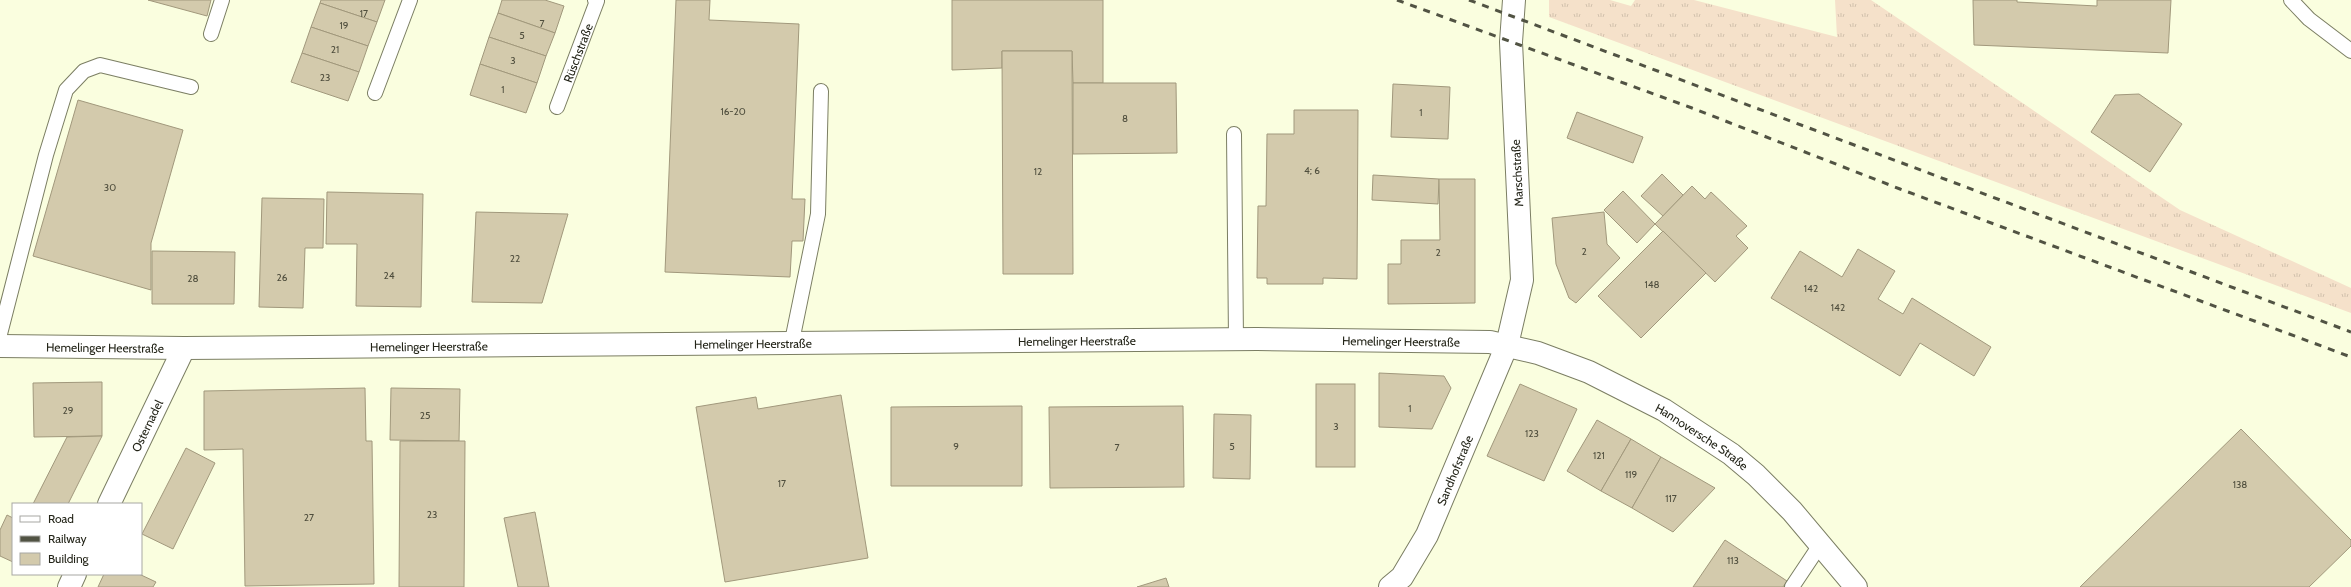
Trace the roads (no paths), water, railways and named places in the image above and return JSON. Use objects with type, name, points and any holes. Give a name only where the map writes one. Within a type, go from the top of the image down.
[{"type":"main road","name":"Marschstraße","points":[[1506,345],[1522,280],[1511,42],[1514,0]]},
{"type":"main road","name":"Hemelinger Heerstraße","points":[[0,346],[184,348],[792,341],[1236,340],[1490,342],[1506,345]]},
{"type":"main road","name":"Hannoversche Straße","points":[[1506,345],[1538,353],[1589,372],[1664,410],[1731,454],[1756,475],[1792,511],[1856,587]]},
{"type":"main road","name":"Sandhofstraße","points":[[1390,587],[1402,577],[1427,535],[1506,345]]},
{"type":"main road","name":"Osternadel","points":[[108,503],[184,348]]},
{"type":"main road","points":[[69,587],[75,575]]},
{"type":"lane","points":[[211,34],[222,0]]},
{"type":"lane","points":[[375,93],[410,0]]},
{"type":"lane","name":"Rüschstraße","points":[[557,107],[597,1],[595,0]]},
{"type":"lane","points":[[2291,0],[2309,19],[2351,51]]},
{"type":"lane","points":[[0,334],[46,156],[66,90],[84,71],[100,66],[191,88]]},
{"type":"lane","points":[[792,341],[818,214],[821,91]]},
{"type":"lane","points":[[1234,134],[1236,340]]},
{"type":"lane","points":[[1792,587],[1820,545]]},
{"type":"railway","points":[[1397,0],[1692,108],[1900,189],[2351,357]]},
{"type":"railway","points":[[1469,0],[2351,332]]}]
